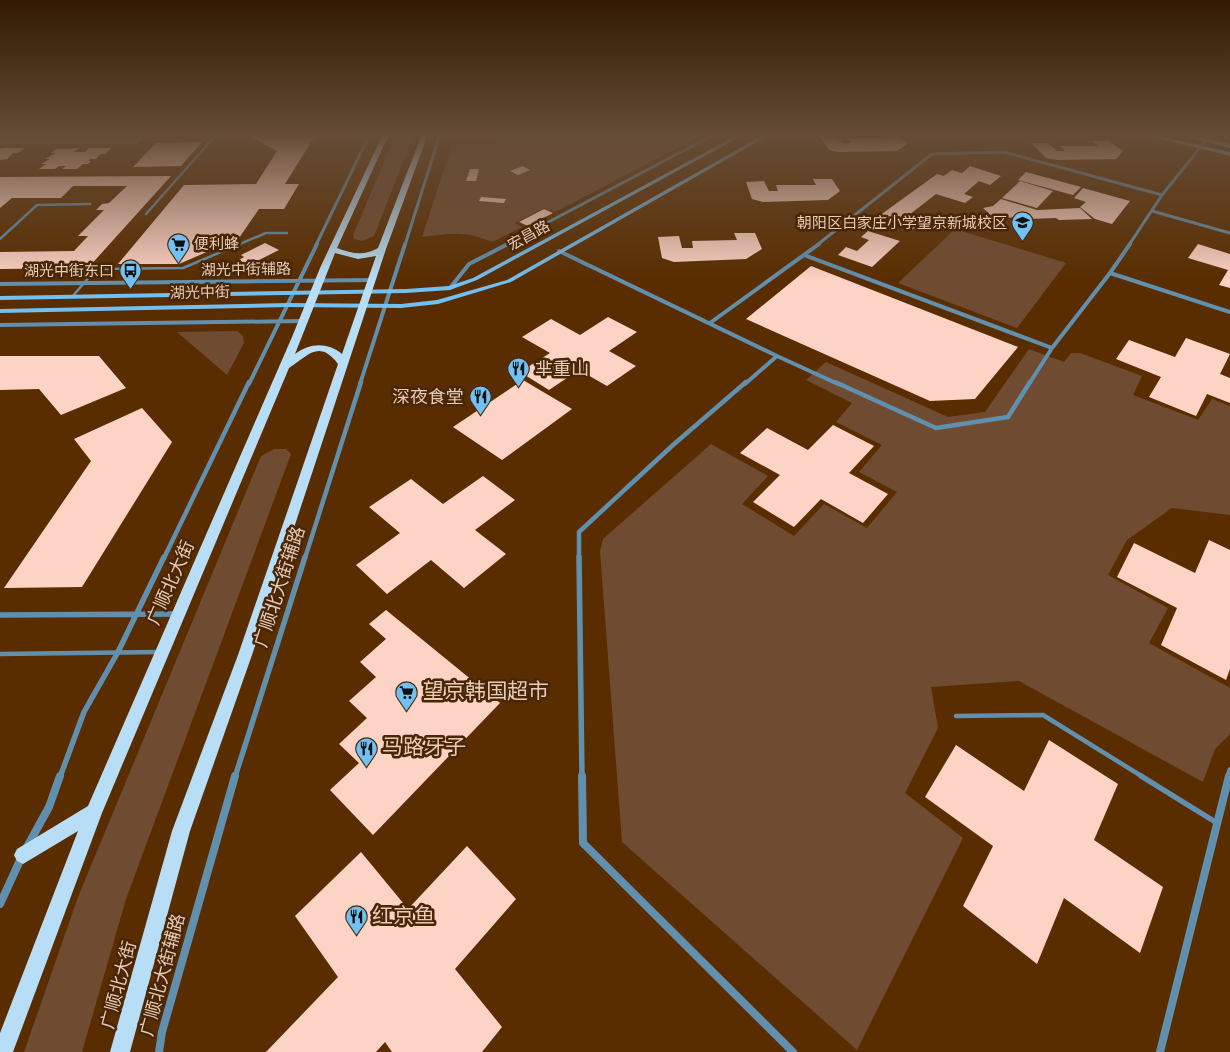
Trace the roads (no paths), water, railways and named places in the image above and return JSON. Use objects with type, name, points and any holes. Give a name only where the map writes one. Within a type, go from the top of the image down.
[{"type":"main road","name":"广顺北大街","points":[[3,1052],[94,812],[161,652],[285,367],[314,293],[363,183]]},
{"type":"main road","name":"广顺北大街","points":[[120,1052],[181,831],[245,655],[367,299],[382,249],[407,183]]},
{"type":"main road","name":"宏昌路","points":[[367,299],[389,291],[450,288],[475,279],[652,183]]},
{"type":"main road","name":"宏昌路","points":[[401,306],[438,302],[509,281],[680,183]]},
{"type":"main road","points":[[333,249],[350,256],[370,256],[382,249]]},
{"type":"main road","name":"湖光中街","points":[[0,298],[294,292],[367,299],[385,306],[401,306]]},
{"type":"main road","name":"湖光中街","points":[[0,311],[288,305],[314,293],[367,299]]},
{"type":"main road","points":[[285,367],[297,356],[321,347],[333,350],[344,364]]},
{"type":"main road","points":[[23,855],[94,812]]},
{"type":"street","points":[[0,904],[23,855],[49,807],[84,712],[118,652],[347,183]]},
{"type":"street","name":"广顺北大街辅路","points":[[159,1052],[165,1023],[222,816],[424,183]]},
{"type":"street","points":[[450,288],[469,264],[622,183]]},
{"type":"street","points":[[710,323],[804,255],[895,183]]},
{"type":"street","points":[[1118,183],[1162,195]]},
{"type":"street","points":[[559,251],[777,356],[936,428],[1008,417],[1052,348],[1110,272],[1172,183]]},
{"type":"street","points":[[1152,211],[1230,233]]},
{"type":"street","points":[[804,255],[1052,348]]},
{"type":"street","points":[[1110,272],[1230,312]]},
{"type":"street","name":"湖光中街辅路","points":[[0,284],[300,281],[314,293],[373,280]]},
{"type":"street","points":[[0,325],[303,321]]},
{"type":"street","points":[[777,356],[673,445],[579,532],[583,843],[794,1052]]},
{"type":"street","points":[[0,615],[179,614]]},
{"type":"street","points":[[1160,1052],[1230,770]]},
{"type":"lane","points":[[146,214],[173,183]]},
{"type":"lane","points":[[0,239],[37,205],[90,204]]},
{"type":"lane","points":[[72,297],[96,269],[183,268],[266,233],[287,233]]},
{"type":"lane","points":[[0,654],[161,652]]},
{"type":"lane","points":[[956,716],[1043,715],[1217,823]]},
{"type":"place","name":"朝阳区白家庄小学望京新城校区","points":[[1023,242]]},
{"type":"place","name":"便利蜂","points":[[178,263]]},
{"type":"place","name":"湖光中街东口","points":[[130,290]]},
{"type":"place","name":"芈重山","points":[[519,388]]},
{"type":"place","name":"深夜食堂","points":[[480,416]]},
{"type":"place","name":"望京韩国超市","points":[[407,711]]},
{"type":"place","name":"马路牙子","points":[[366,767]]},
{"type":"place","name":"红京鱼","points":[[356,936]]}]
